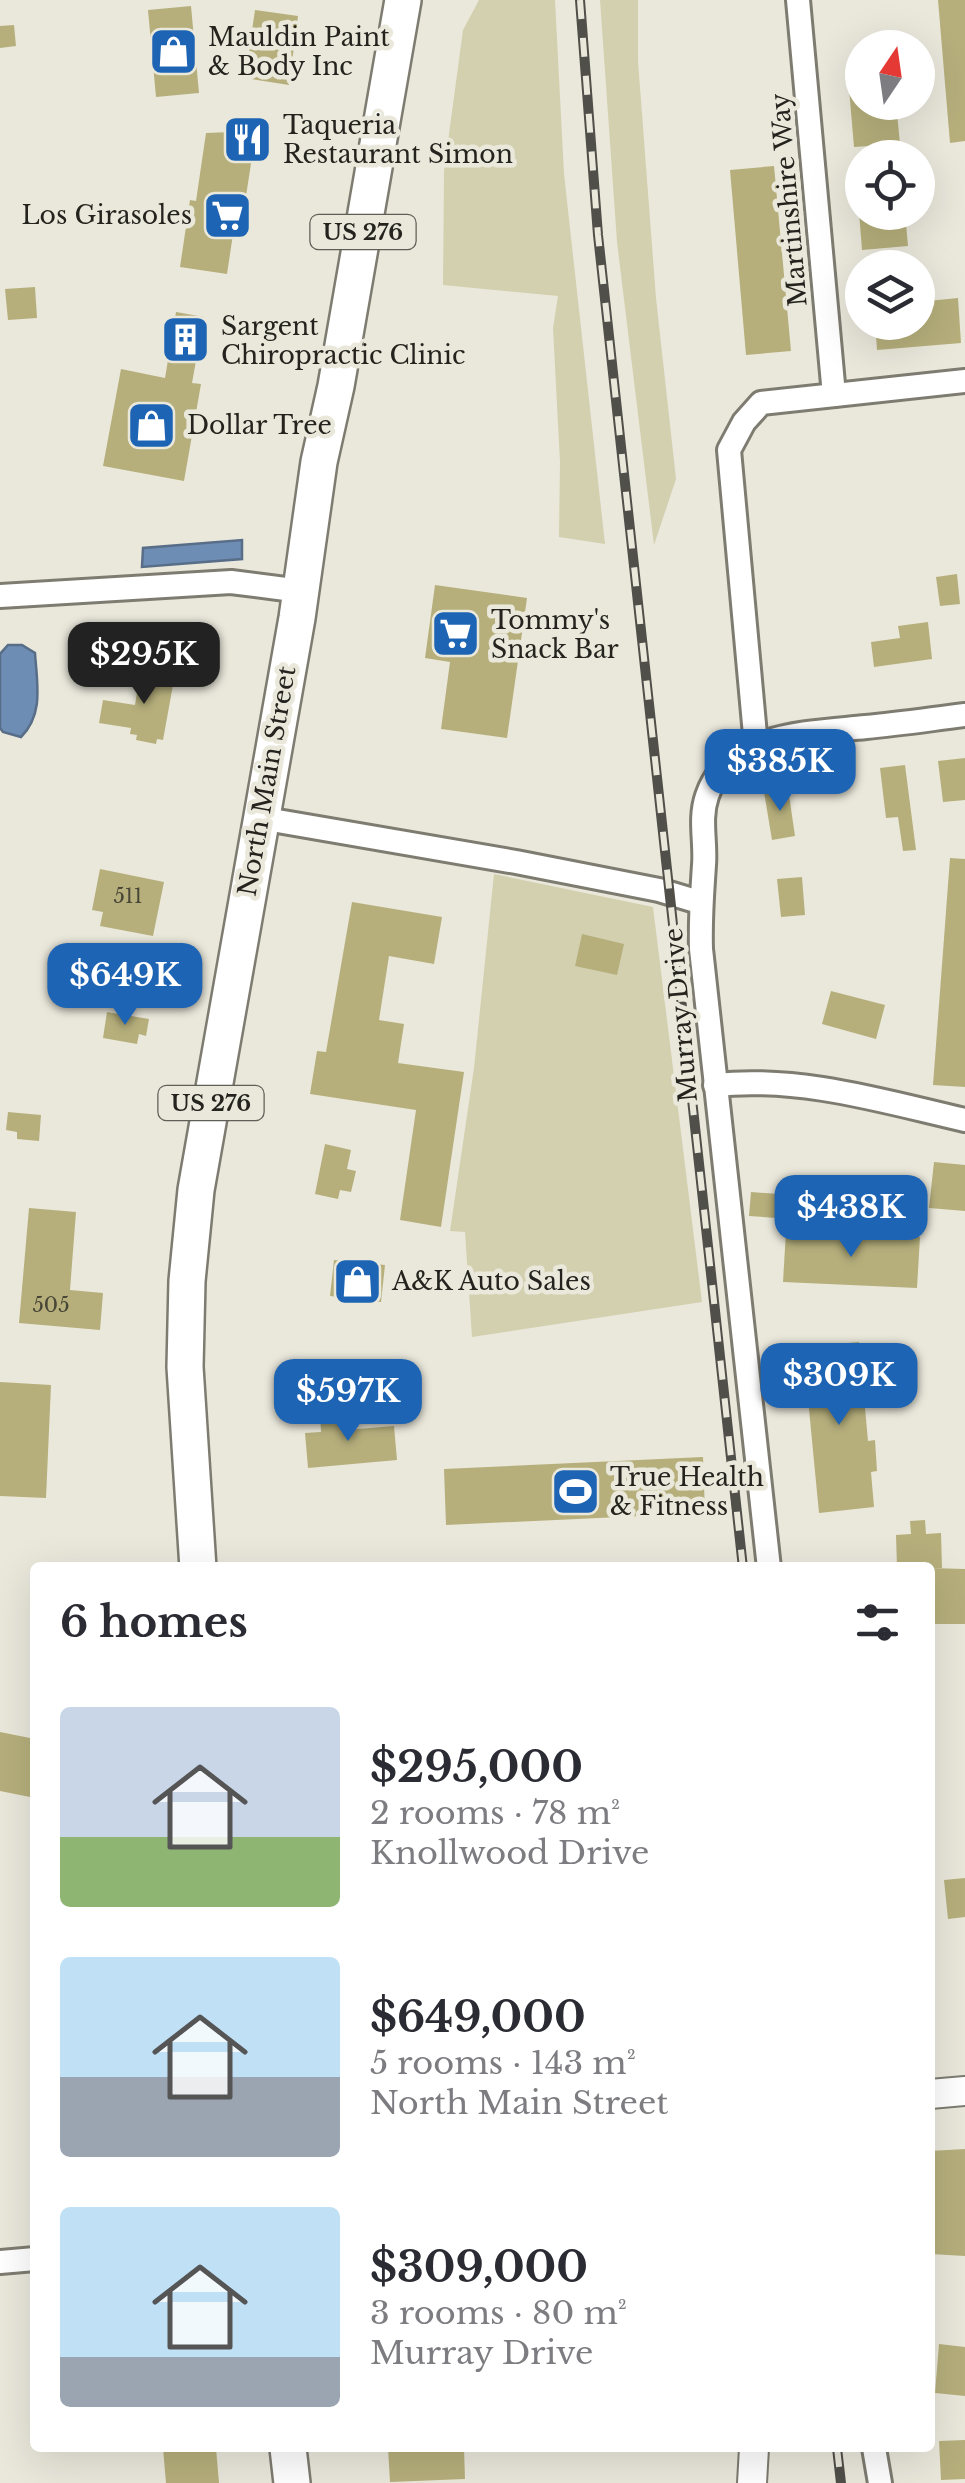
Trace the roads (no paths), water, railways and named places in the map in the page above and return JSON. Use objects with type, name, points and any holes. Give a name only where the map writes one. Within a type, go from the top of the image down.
[{"type":"main road","name":"North Main Street","points":[[197,1562],[186,1426],[187,1281],[196,1190],[403,0]]},
{"type":"main road","points":[[288,2452],[292,2483]]},
{"type":"street","name":"Martinshire Way","points":[[798,0],[834,395]]},
{"type":"street","points":[[756,746],[729,450],[744,422],[761,403],[965,382]]},
{"type":"street","points":[[0,596],[231,582],[301,591]]},
{"type":"street","points":[[699,902],[708,793],[721,771],[736,757],[756,746],[800,733],[965,714]]},
{"type":"street","name":"Murray Drive","points":[[260,818],[552,869],[699,902],[714,1086],[768,1562]]},
{"type":"street","points":[[714,1086],[755,1081],[823,1087],[965,1120]]},
{"type":"street","points":[[935,2094],[965,2091]]},
{"type":"street","points":[[0,2262],[30,2259]]},
{"type":"street","points":[[752,2483],[754,2452]]},
{"type":"street","points":[[875,2452],[880,2483]]},
{"type":"water","points":[[242,540],[242,559],[142,567],[143,548]]},
{"type":"water","points":[[8,645],[22,645],[35,653],[36,708],[21,737],[0,728],[0,654]]},
{"type":"railway","points":[[580,0],[598,235],[742,1562]]},
{"type":"railway","points":[[837,2452],[841,2483]]},
{"type":"place","name":"Mauldin Paint & Body Inc","points":[[173,51]]},
{"type":"place","name":"Taqueria Restaurant Simon","points":[[248,139]]},
{"type":"place","name":"Los Girasoles","points":[[227,215]]},
{"type":"place","name":"Sargent Chiropractic Clinic","points":[[186,340]]},
{"type":"place","name":"Dollar Tree","points":[[152,425]]},
{"type":"place","name":"Tommy's Snack Bar","points":[[456,634]]},
{"type":"place","name":"A&K Auto Sales","points":[[357,1281]]},
{"type":"place","name":"True Health & Fitness","points":[[575,1491]]}]
